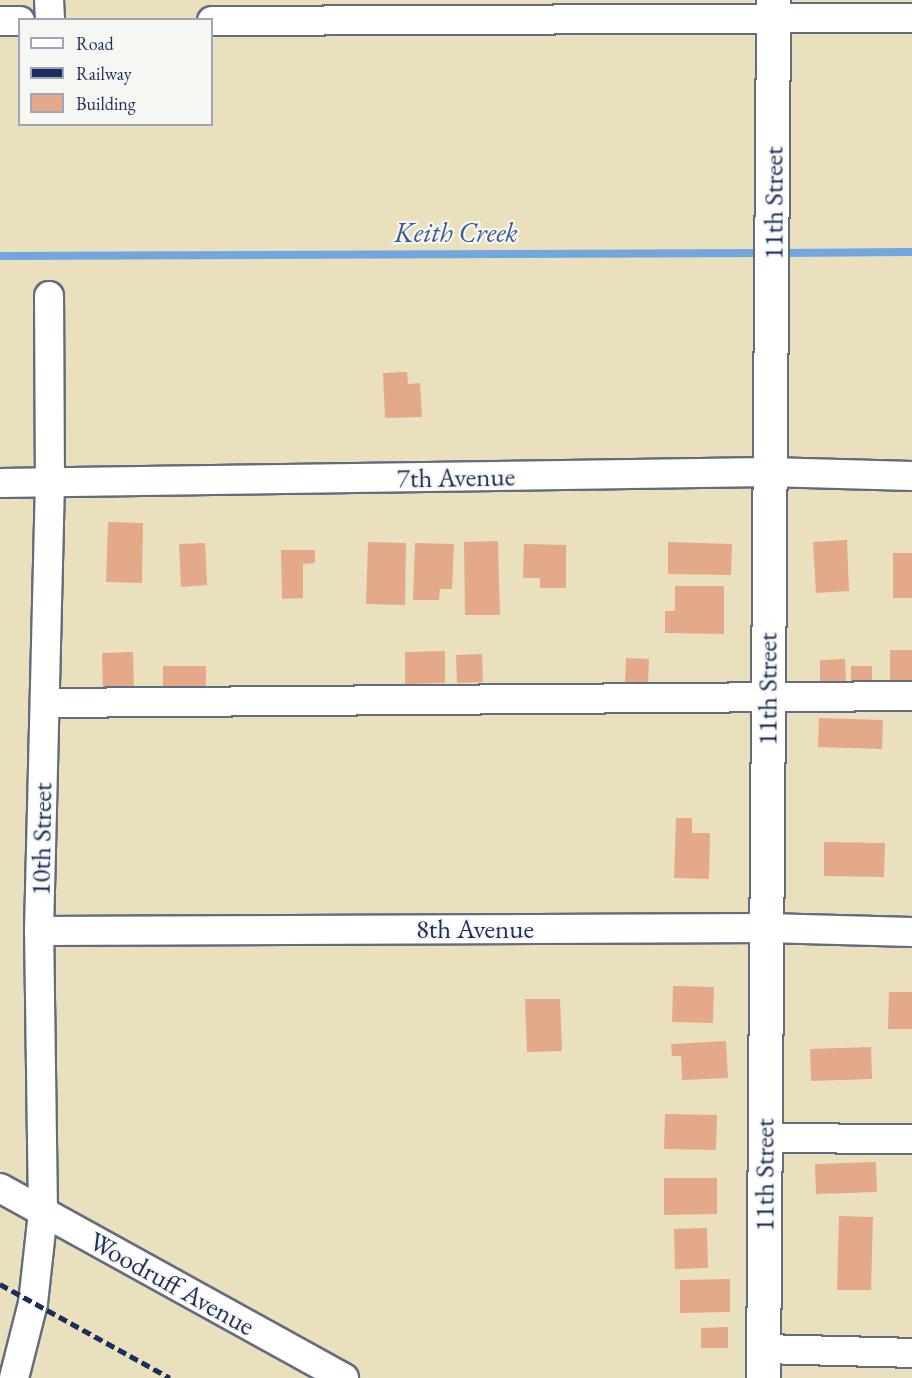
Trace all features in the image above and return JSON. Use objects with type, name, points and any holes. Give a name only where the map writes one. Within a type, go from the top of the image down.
[{"type":"main road","name":"11th Street","points":[[763,1364],[768,472],[773,278],[773,10]]},
{"type":"street","points":[[49,0],[50,18]]},
{"type":"street","points":[[213,21],[773,10],[912,18]]},
{"type":"street","points":[[0,21],[18,21]]},
{"type":"street","name":"10th Street","points":[[14,1378],[33,1303],[43,1212],[39,931],[50,483],[49,296]]},
{"type":"street","name":"7th Avenue","points":[[0,483],[768,472],[912,476]]},
{"type":"street","points":[[45,703],[767,700],[912,696]]},
{"type":"street","name":"8th Avenue","points":[[39,931],[765,928],[912,932]]},
{"type":"street","points":[[764,1138],[912,1139]]},
{"type":"street","name":"Woodruff Avenue","points":[[0,1188],[344,1378]]},
{"type":"street","points":[[763,1364],[912,1353]]},
{"type":"building","points":[[407,372],[408,384],[420,383],[422,417],[385,418],[383,373]]},
{"type":"building","points":[[108,522],[143,523],[142,583],[106,582]]},
{"type":"building","points":[[847,540],[849,591],[816,593],[813,542]]},
{"type":"building","points":[[498,541],[500,615],[465,615],[464,542]]},
{"type":"building","points":[[368,542],[406,543],[405,605],[366,604]]},
{"type":"building","points":[[668,542],[732,544],[731,575],[668,574]]},
{"type":"building","points":[[205,543],[207,585],[181,587],[179,544]]},
{"type":"building","points":[[415,543],[454,544],[452,589],[440,589],[439,600],[413,600]]},
{"type":"building","points":[[524,544],[566,545],[566,588],[540,588],[540,578],[523,578]]},
{"type":"building","points":[[281,550],[315,550],[315,563],[303,564],[303,598],[282,599]]},
{"type":"building","points":[[893,553],[912,553],[912,598],[893,598]]},
{"type":"building","points":[[675,586],[724,586],[724,634],[665,633],[665,611],[675,611]]},
{"type":"building","points":[[890,650],[912,650],[912,683],[890,683]]},
{"type":"building","points":[[445,651],[445,683],[405,684],[405,652]]},
{"type":"building","points":[[133,652],[134,694],[103,695],[102,653]]},
{"type":"building","points":[[482,654],[483,682],[457,683],[456,655]]},
{"type":"building","points":[[626,658],[649,659],[648,684],[625,683]]},
{"type":"building","points":[[845,659],[846,684],[820,684],[820,660]]},
{"type":"building","points":[[163,666],[206,666],[206,689],[163,688]]},
{"type":"building","points":[[851,666],[872,666],[872,689],[851,689]]},
{"type":"building","points":[[819,718],[883,720],[882,749],[818,747]]},
{"type":"building","points":[[676,818],[692,818],[692,833],[710,833],[709,879],[674,878]]},
{"type":"building","points":[[824,842],[885,843],[884,877],[824,876]]},
{"type":"building","points":[[673,986],[714,987],[713,1023],[672,1022]]},
{"type":"building","points":[[889,992],[912,992],[912,1029],[888,1029]]},
{"type":"building","points":[[525,999],[560,999],[562,1051],[527,1052]]},
{"type":"building","points":[[726,1041],[728,1078],[682,1080],[681,1056],[672,1056],[671,1044]]},
{"type":"building","points":[[871,1047],[872,1079],[811,1081],[810,1049]]},
{"type":"building","points":[[665,1114],[717,1115],[716,1150],[664,1149]]},
{"type":"building","points":[[876,1162],[877,1192],[816,1194],[815,1164]]},
{"type":"building","points":[[664,1178],[717,1178],[717,1214],[664,1215]]},
{"type":"building","points":[[839,1216],[873,1217],[871,1290],[837,1290]]},
{"type":"building","points":[[707,1228],[708,1268],[675,1269],[674,1229]]},
{"type":"building","points":[[730,1279],[730,1312],[680,1313],[680,1280]]},
{"type":"building","points":[[728,1327],[728,1348],[701,1348],[701,1328]]},
{"type":"waterway","name":"Keith Creek","points":[[779,253],[912,252]]},
{"type":"waterway","name":"Keith Creek","points":[[0,256],[764,253]]},
{"type":"railway","points":[[0,1284],[170,1378]]}]
